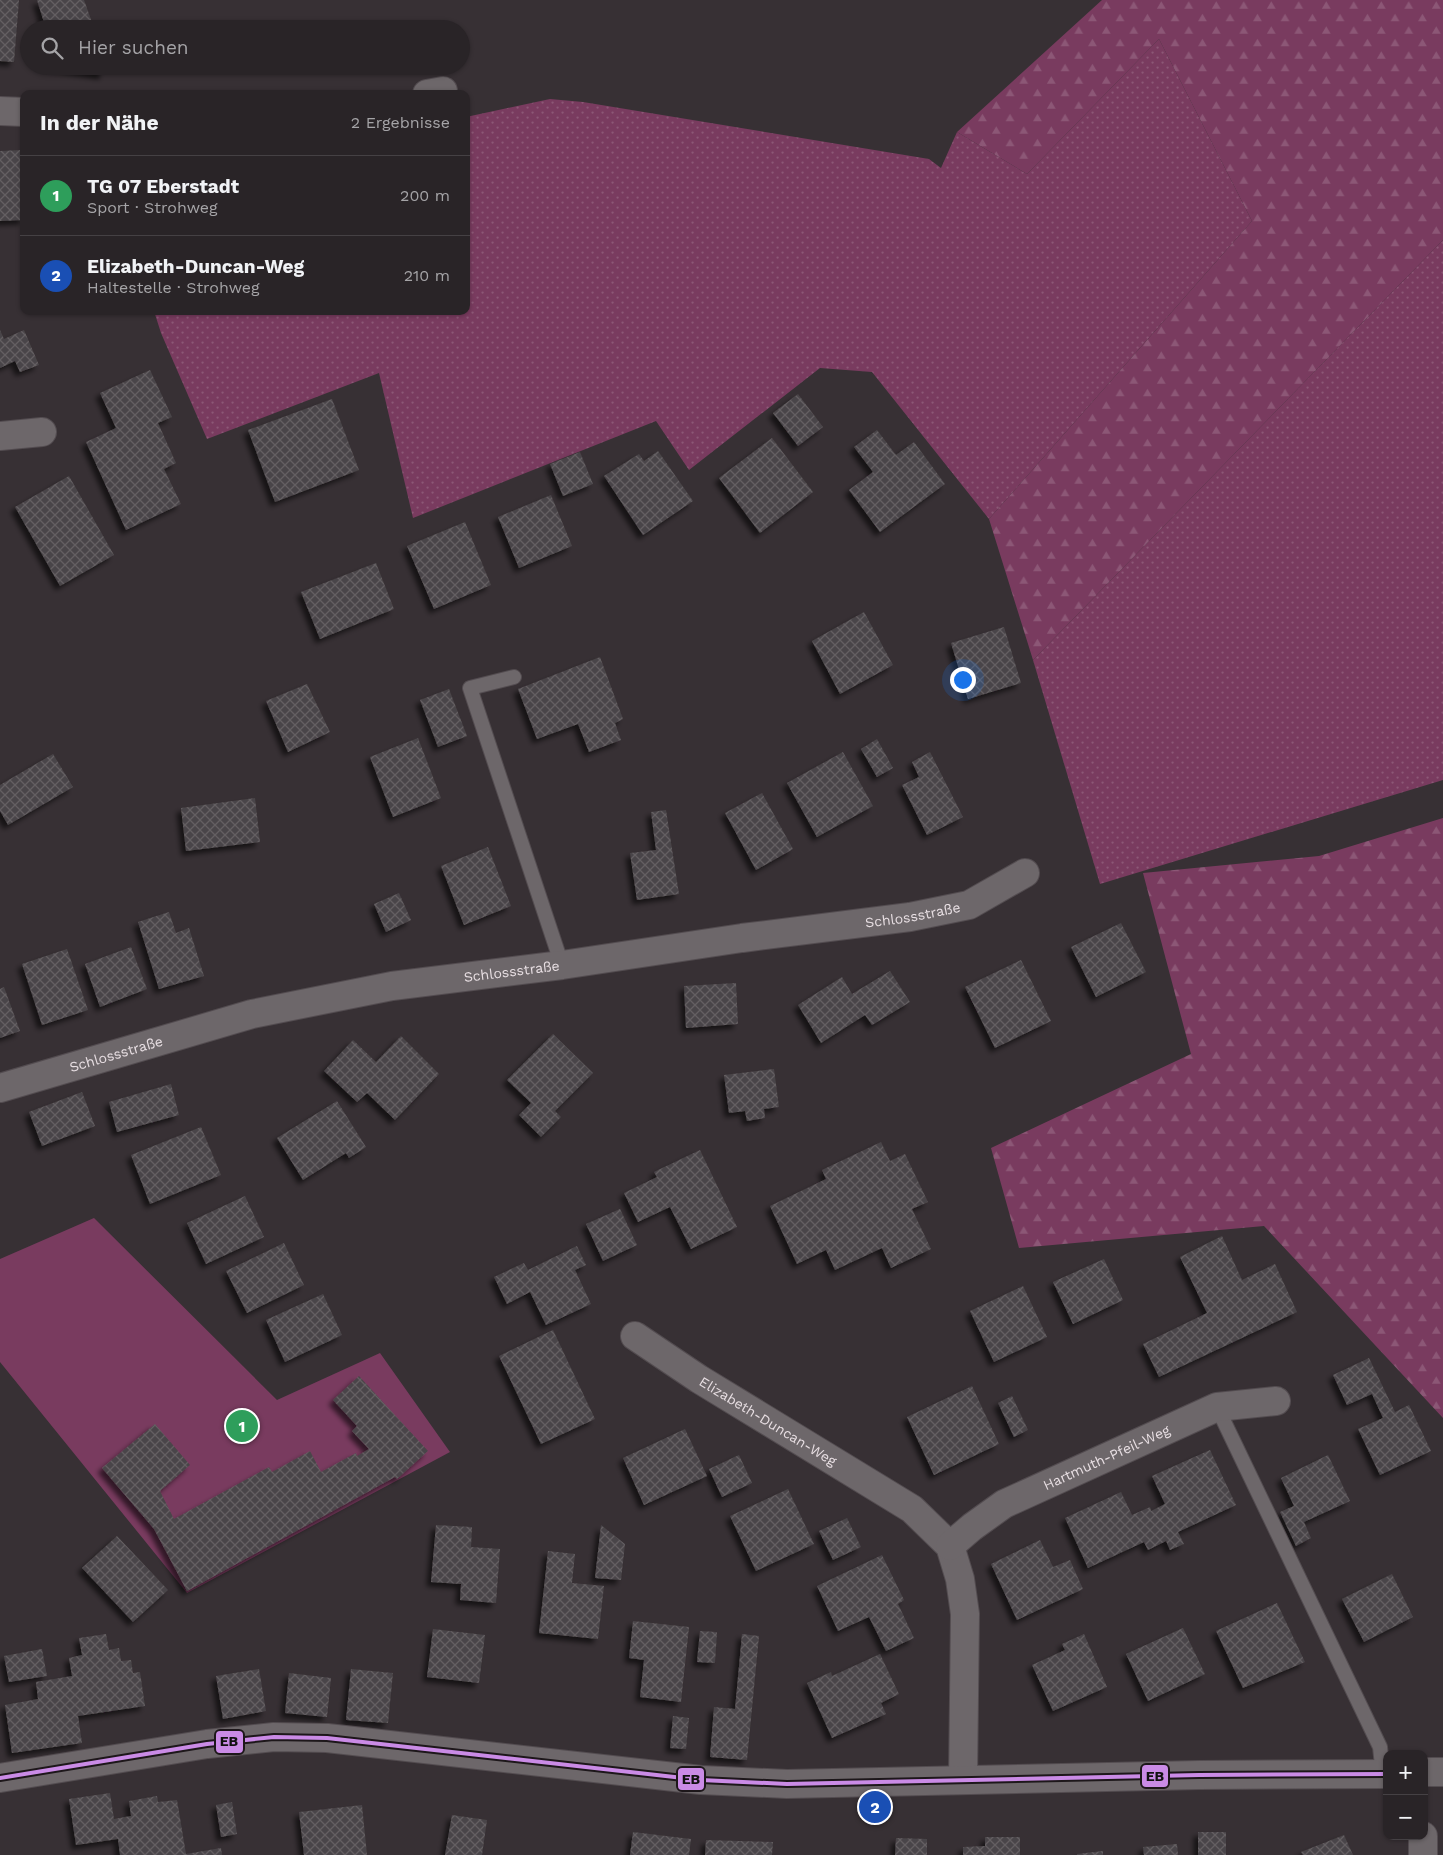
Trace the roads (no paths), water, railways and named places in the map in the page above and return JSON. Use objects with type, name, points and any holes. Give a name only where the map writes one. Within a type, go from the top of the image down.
[{"type":"street","points":[[0,111],[20,112]]},
{"type":"street","points":[[0,436],[42,432]]},
{"type":"street","name":"Schlossstraße","points":[[0,1088],[252,1014],[392,986],[562,965],[742,938],[910,917],[970,905],[1025,874]]},
{"type":"street","name":"Elizabeth-Duncan-Weg","points":[[635,1336],[699,1379],[912,1509],[950,1546],[960,1579],[965,1614],[963,1780]]},
{"type":"street","name":"Hartmuth-Pfeil-Weg","points":[[950,1546],[1004,1504],[1217,1407],[1276,1401]]},
{"type":"street","points":[[0,1778],[207,1744],[274,1737],[327,1738],[701,1780],[787,1784],[1383,1774]]},
{"type":"street","points":[[1428,1772],[1443,1772]]},
{"type":"street","points":[[1423,1840],[1423,1855]]},
{"type":"lane","points":[[514,677],[470,688],[562,965]]},
{"type":"lane","points":[[1217,1407],[1380,1747],[1383,1763]]},
{"type":"place","name":"TG 07 Eberstadt","points":[[242,1426]]},
{"type":"place","name":"Elizabeth-Duncan-Weg","points":[[875,1807]]}]
